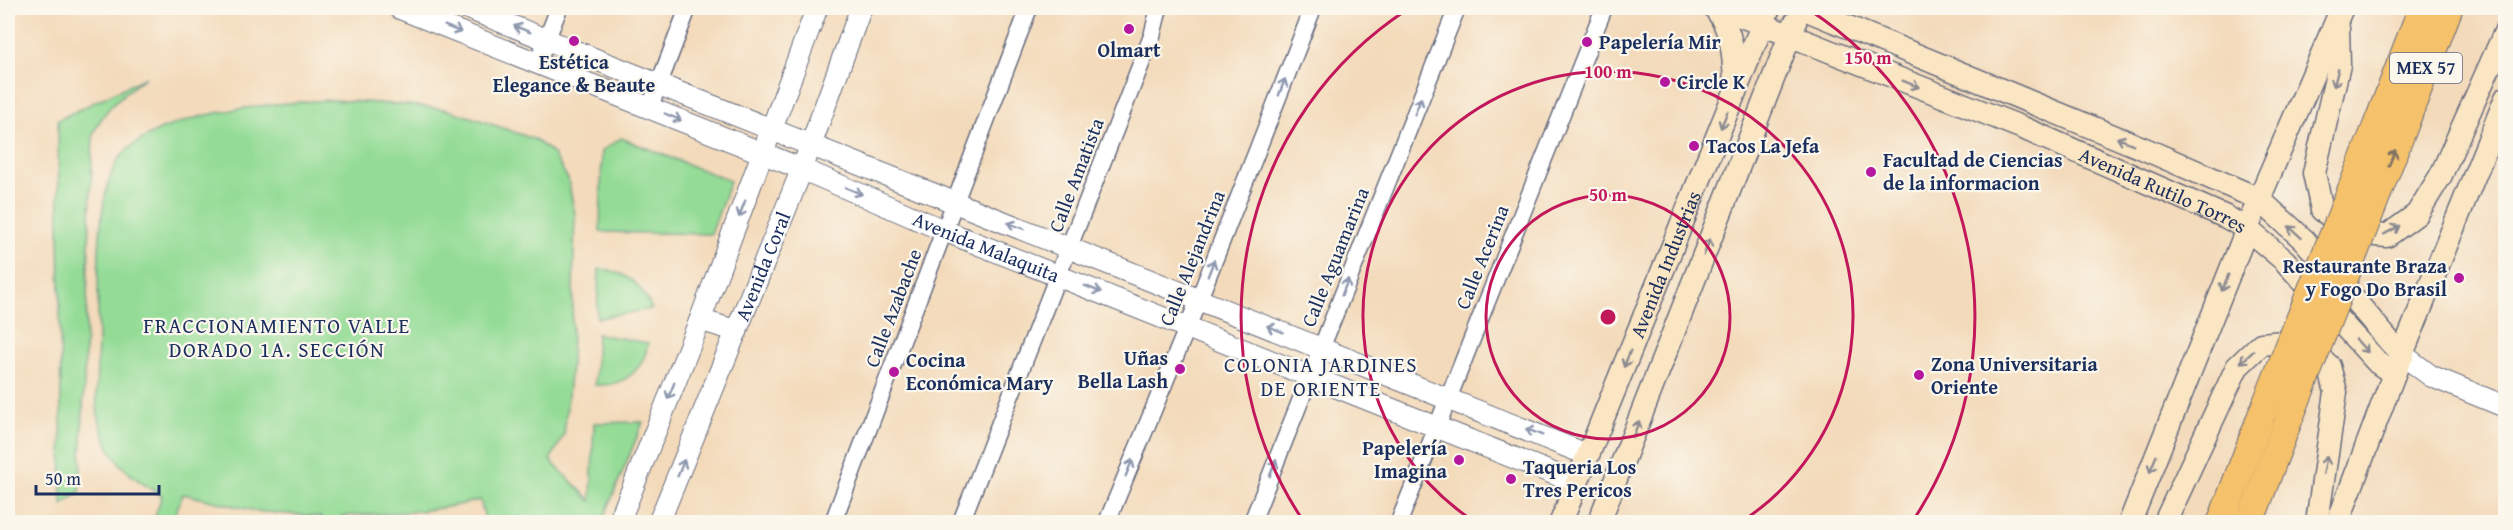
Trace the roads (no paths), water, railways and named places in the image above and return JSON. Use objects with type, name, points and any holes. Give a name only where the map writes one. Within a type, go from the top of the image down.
[{"type":"highway","name":"MEX 57","points":[[2250,522],[2286,427],[2390,125],[2422,8]]},
{"type":"highway","name":"MEX 57","points":[[2221,522],[2262,414],[2390,125],[2449,8]]},
{"type":"main road","points":[[1715,8],[1726,21],[1734,52],[1735,93]]},
{"type":"main road","name":"Avenida Rutilo Torres","points":[[1720,8],[1766,16],[1790,36],[2034,132],[2202,205],[2247,229],[2284,260],[2378,363],[2399,364],[2390,342],[2304,240],[2259,199],[2147,150],[1802,8]]},
{"type":"main road","name":"Avenida Industrias","points":[[1600,522],[1802,8]]},
{"type":"main road","points":[[2130,522],[2259,199],[2340,14]]},
{"type":"main road","points":[[2340,14],[2339,65],[2313,173],[2322,210],[2351,233],[2387,236],[2417,214],[2441,175],[2505,30]]},
{"type":"main road","name":"Avenida Industrias","points":[[1561,522],[1766,16]]},
{"type":"main road","points":[[2338,522],[2505,98]]},
{"type":"main road","points":[[2165,522],[2237,367],[2261,344],[2284,342],[2310,349],[2329,366],[2336,392],[2317,522]]},
{"type":"street","name":"Avenida Malaquita","points":[[399,8],[424,12],[537,64],[802,169],[945,231],[1577,483]]},
{"type":"street","name":"Avenida Malaquita","points":[[467,8],[1588,454]]},
{"type":"street","points":[[537,64],[559,8]]},
{"type":"street","points":[[650,107],[688,8]]},
{"type":"street","name":"Avenida Coral","points":[[619,522],[700,320],[817,8]]},
{"type":"street","name":"Avenida Coral","points":[[659,522],[802,169],[861,8]]},
{"type":"street","name":"Calle Azabache","points":[[832,522],[1029,8]]},
{"type":"street","name":"Calle Amatista","points":[[961,522],[1071,247],[1152,36],[1159,8]]},
{"type":"street","name":"Calle Alejandrina","points":[[1107,522],[1199,299],[1313,8]]},
{"type":"street","name":"Calle Aguamarina","points":[[1252,522],[1457,8]]},
{"type":"street","name":"Calle Acerina","points":[[1399,522],[1604,8]]},
{"type":"street","points":[[700,320],[738,331]]},
{"type":"street","points":[[2399,364],[2505,407]]},
{"type":"place","name":"Olmart","points":[[1129,29]]},
{"type":"place","name":"Estética Elegance & Beaute","points":[[574,41]]},
{"type":"place","name":"Papelería Mir","points":[[1587,42]]},
{"type":"place","name":"Circle K","points":[[1665,82]]},
{"type":"place","name":"Tacos La Jefa","points":[[1694,146]]},
{"type":"place","name":"Facultad de Ciencias de la informacion","points":[[1871,172]]},
{"type":"place","name":"Restaurante Braza y Fogo Do Brasil","points":[[2459,278]]},
{"type":"place","name":"Uñas Bella Lash","points":[[1180,369]]},
{"type":"place","name":"Cocina Económica Mary","points":[[894,372]]},
{"type":"place","name":"Zona Universitaria Oriente","points":[[1919,375]]},
{"type":"place","name":"Papelería Imagina","points":[[1459,460]]},
{"type":"place","name":"Taqueria Los Tres Pericos","points":[[1511,479]]},
{"type":"district","name":"FRACCIONAMIENTO VALLE DORADO 1A. SECCIÓN","points":[[277,338]]},
{"type":"district","name":"COLONIA JARDINES DE ORIENTE","points":[[1321,377]]}]
